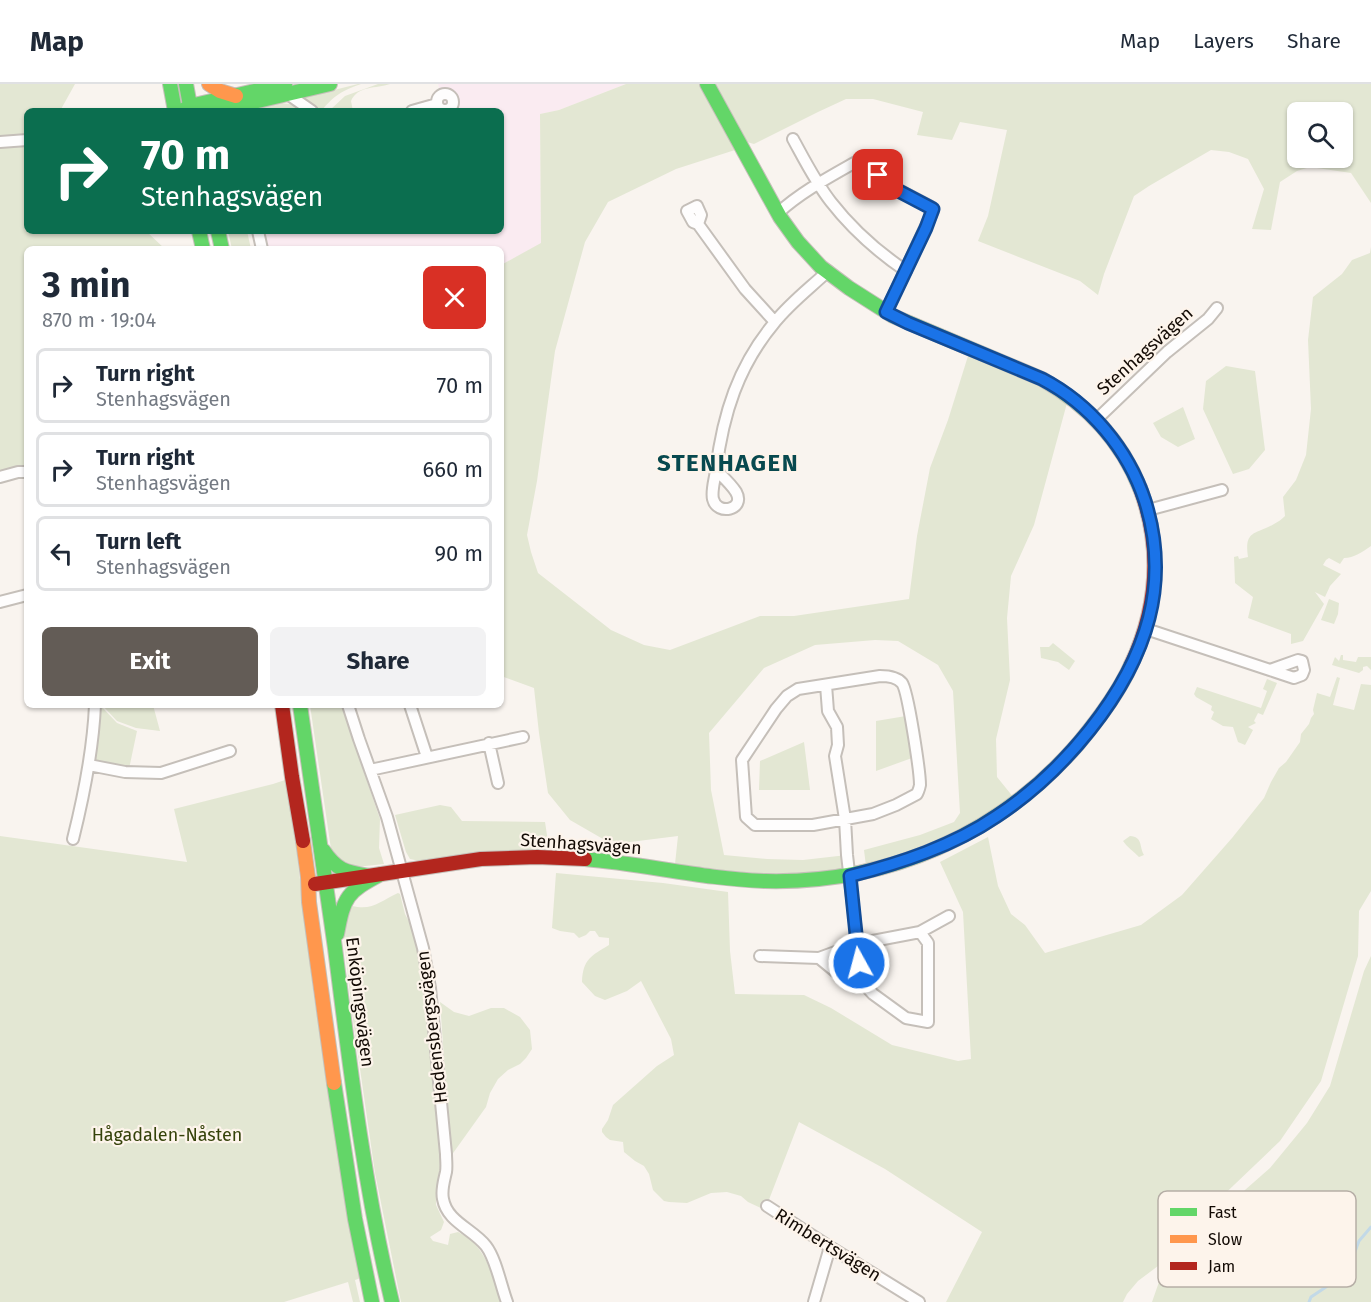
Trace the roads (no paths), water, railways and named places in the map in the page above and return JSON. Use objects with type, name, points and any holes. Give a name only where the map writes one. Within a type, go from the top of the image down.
[{"type":"street","points":[[170,84],[174,108]]},
{"type":"street","points":[[186,84],[188,108]]},
{"type":"street","points":[[209,84],[235,105]]},
{"type":"street","points":[[200,108],[235,105],[287,89],[326,84]]},
{"type":"street","points":[[418,108],[442,95],[450,84]]},
{"type":"street","name":"Stenhagsvägen","points":[[310,885],[493,857],[535,856],[602,861],[764,881],[850,876],[890,866],[973,831],[998,816],[1048,776],[1101,715],[1130,666],[1150,615],[1155,582],[1153,532],[1139,484],[1114,440],[1096,420],[1059,388],[886,312],[870,303],[828,271],[798,243],[778,213],[707,84]]},
{"type":"street","points":[[287,89],[309,108]]},
{"type":"street","points":[[0,142],[24,140]]},
{"type":"street","points":[[793,140],[818,184],[832,203],[858,232],[906,271]]},
{"type":"street","points":[[778,213],[818,184],[861,159],[893,188],[931,207],[933,212],[886,312]]},
{"type":"street","points":[[698,224],[745,289],[775,322]]},
{"type":"street","points":[[716,470],[723,427],[735,390],[748,362],[775,322],[793,302],[828,271]]},
{"type":"street","name":"Stenhagsvägen","points":[[1096,420],[1167,352],[1208,319],[1217,308]]},
{"type":"street","points":[[0,477],[24,472]]},
{"type":"street","points":[[1148,510],[1222,490]]},
{"type":"street","points":[[0,602],[24,596]]},
{"type":"street","points":[[1146,629],[1270,670]]},
{"type":"street","points":[[880,675],[897,679],[903,684],[908,701],[920,784],[917,794],[873,814],[845,819],[813,825],[755,825],[746,817],[742,760],[776,709],[787,696],[798,689],[880,675]]},
{"type":"street","points":[[826,685],[828,711],[837,727],[838,745],[835,756],[845,819],[862,982]]},
{"type":"street","points":[[74,839],[89,765],[95,708]]},
{"type":"street","name":"Enköpingsvägen","points":[[282,708],[310,885],[309,902],[341,1130],[355,1219],[372,1302]]},
{"type":"street","name":"Enköpingsvägen","points":[[300,708],[358,1127],[373,1216],[392,1302]]},
{"type":"street","name":"Hedensbergsvägen","points":[[349,708],[387,817],[423,948],[430,988],[446,1154],[443,1199],[446,1209],[454,1219],[486,1246],[507,1302]]},
{"type":"street","points":[[411,708],[427,757]]},
{"type":"street","points":[[370,770],[523,737]]},
{"type":"street","points":[[489,743],[498,783]]},
{"type":"street","points":[[89,765],[125,772],[161,773],[230,751]]},
{"type":"street","points":[[321,846],[331,864],[338,869],[375,875]]},
{"type":"street","points":[[335,950],[340,917],[347,898],[355,889],[375,875]]},
{"type":"street","points":[[760,956],[819,958],[857,944],[920,932],[949,916]]},
{"type":"street","points":[[819,958],[836,972],[862,982],[873,994],[906,1018],[928,1022],[928,943],[920,932]]},
{"type":"street","name":"Rimbertsvägen","points":[[767,1206],[919,1302]]},
{"type":"street","points":[[814,1302],[830,1247]]},
{"type":"waterway","points":[[1356,1249],[1359,1241],[1371,1227]]},
{"type":"waterway","points":[[1309,1302],[1311,1297],[1326,1287]]},
{"type":"district","name":"STENHAGEN","points":[[728,463]]},
{"type":"park label","name":"Hågadalen-Nåsten","points":[[167,1135]]}]
